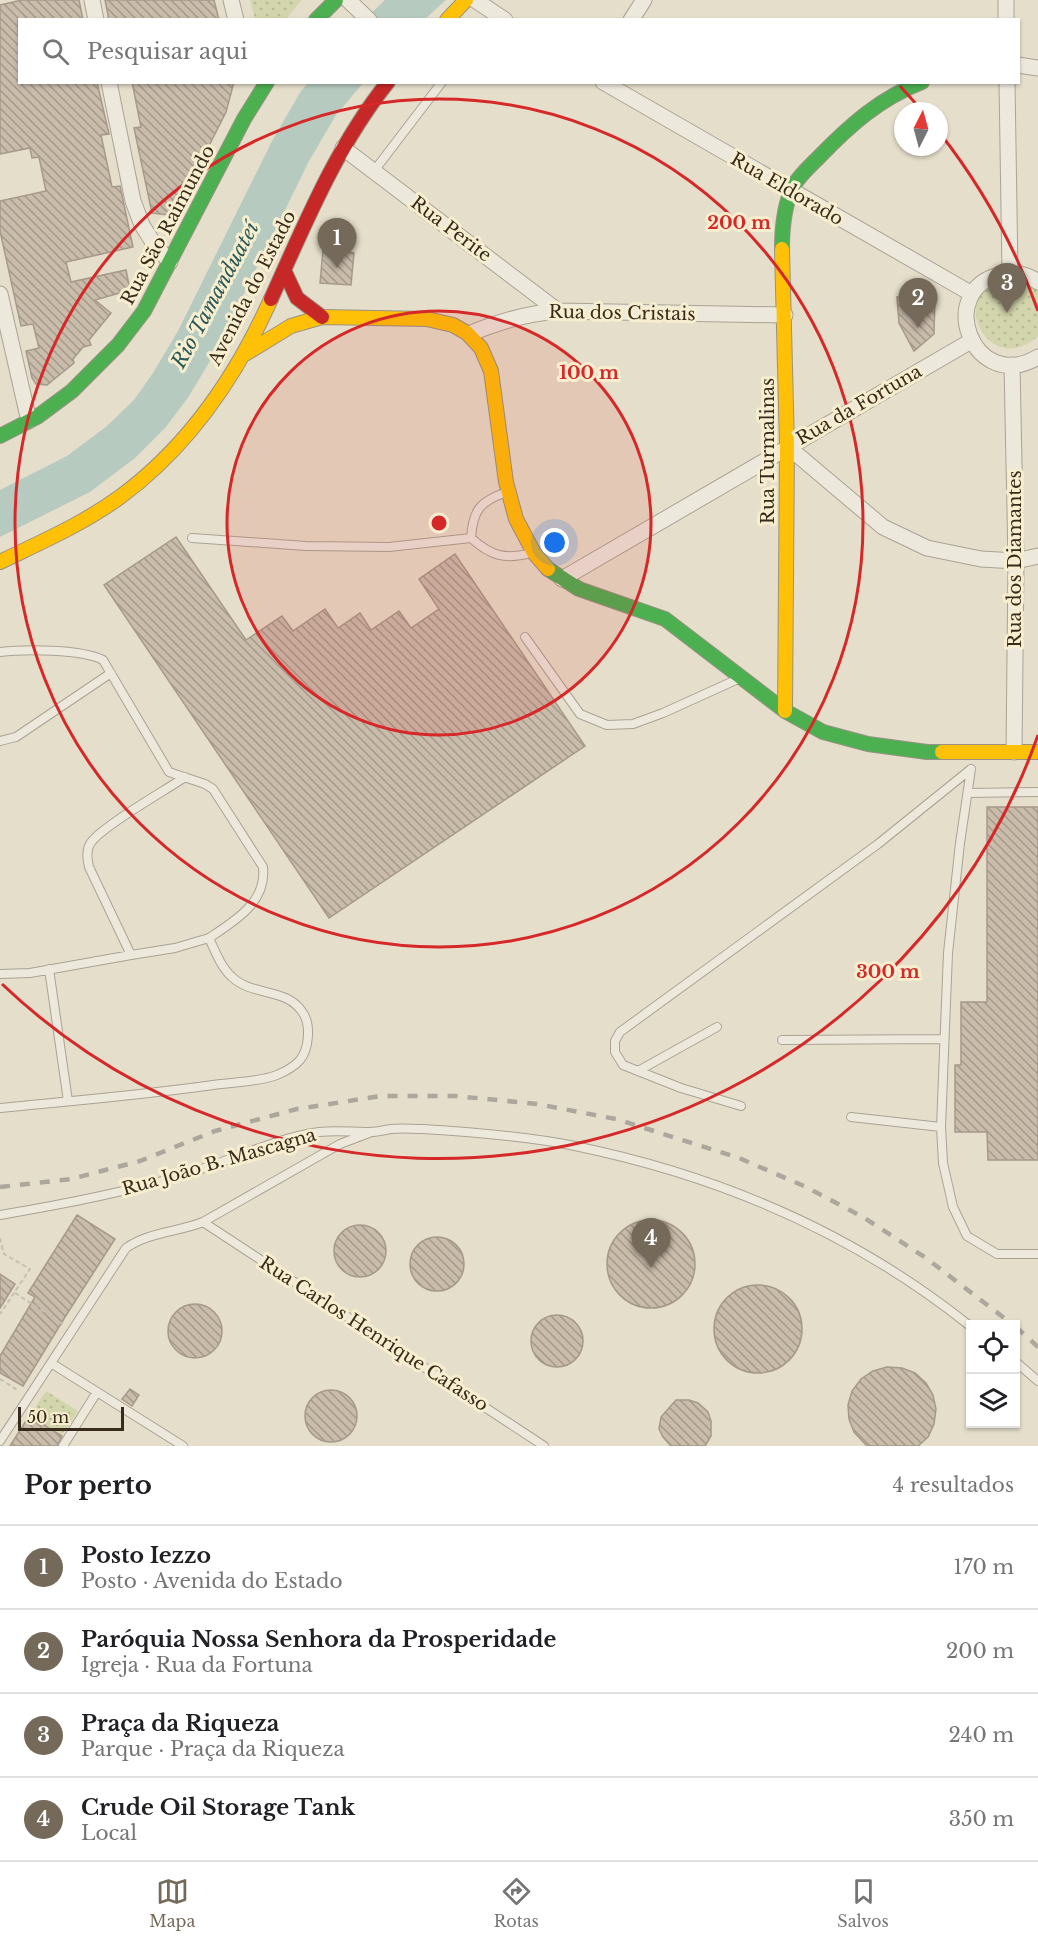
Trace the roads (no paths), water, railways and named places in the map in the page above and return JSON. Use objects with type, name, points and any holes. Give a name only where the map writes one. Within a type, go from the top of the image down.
[{"type":"main road","points":[[318,18],[336,0]]},
{"type":"main road","points":[[449,18],[466,0]]},
{"type":"main road","name":"Rua São Raimundo","points":[[0,436],[28,421],[72,391],[118,345],[144,312],[254,100],[266,84]]},
{"type":"main road","name":"Avenida do Estado","points":[[0,562],[98,512],[131,489],[178,444],[213,400],[242,356],[328,173],[386,84]]},
{"type":"main road","points":[[790,190],[822,153],[860,118],[890,98],[918,84]]},
{"type":"main road","name":"Rua Turmalinas","points":[[785,711],[787,446],[782,235],[784,212],[790,190]]},
{"type":"main road","points":[[284,270],[290,289],[296,297],[305,307],[322,317]]},
{"type":"main road","points":[[242,356],[265,339],[281,331],[322,317],[430,320],[452,325],[469,334],[484,352],[492,372],[508,491],[522,533],[534,552],[562,579],[577,589],[644,609],[665,619],[785,711],[823,732],[868,744],[927,752],[1038,752]]},
{"type":"street","points":[[92,0],[96,18]]},
{"type":"street","points":[[231,0],[236,18]]},
{"type":"street","points":[[475,0],[502,18]]},
{"type":"street","points":[[632,18],[644,0]]},
{"type":"street","points":[[1006,0],[1006,18]]},
{"type":"street","points":[[1020,65],[1038,68]]},
{"type":"street","points":[[109,84],[133,201],[142,225],[154,244],[170,262]]},
{"type":"street","points":[[250,84],[254,100]]},
{"type":"street","name":"Rua Eldorado","points":[[606,84],[972,294]]},
{"type":"street","points":[[1007,84],[1010,273]]},
{"type":"street","name":"Rua Perite","points":[[343,148],[558,311]]},
{"type":"street","points":[[1038,282],[1022,274],[1010,273],[995,276],[982,283],[972,294],[966,309],[966,325],[971,341],[988,359],[1000,364],[1012,365],[1025,363],[1038,357]]},
{"type":"street","points":[[0,294],[28,421]]},
{"type":"street","name":"Rua dos Cristais","points":[[469,334],[535,312],[785,315]]},
{"type":"street","name":"Rua da Fortuna","points":[[562,579],[971,341]]},
{"type":"street","name":"Rua dos Diamantes","points":[[1012,365],[1016,561],[1014,752]]},
{"type":"street","points":[[787,446],[883,527],[927,548],[981,559],[1016,561],[1038,556]]},
{"type":"lane","points":[[374,171],[440,84]]},
{"type":"lane","points":[[508,491],[480,505],[472,520],[471,538],[483,550],[499,555],[511,557],[534,552]]},
{"type":"lane","points":[[192,538],[306,546],[388,547],[471,538]]},
{"type":"lane","points":[[525,637],[580,714],[607,725],[633,724],[742,677]]},
{"type":"lane","points":[[0,652],[30,651],[94,656],[103,660],[164,765],[176,775],[206,784],[213,789],[263,867],[264,877],[258,898],[245,912],[209,938],[175,948],[49,969],[0,974]]},
{"type":"lane","points":[[0,741],[16,737],[111,673]]},
{"type":"lane","points":[[973,752],[953,900],[944,1039],[941,1126],[943,1163],[953,1207],[967,1236],[998,1254],[1038,1254]]},
{"type":"lane","points":[[741,1106],[681,1088],[623,1065],[615,1052],[615,1041],[620,1032],[878,844],[971,769]]},
{"type":"lane","points":[[131,955],[89,867],[88,850],[91,843],[105,829],[185,777]]},
{"type":"lane","points":[[968,793],[1038,792]]},
{"type":"lane","points":[[0,1108],[199,1087],[274,1076],[300,1061],[306,1049],[309,1033],[304,1014],[291,1000],[278,994],[251,988],[232,977],[223,966],[209,938]]},
{"type":"lane","points":[[49,969],[68,1101]]},
{"type":"lane","points":[[638,1071],[717,1027]]},
{"type":"lane","points":[[782,1040],[944,1039]]},
{"type":"lane","points":[[850,1117],[941,1126]]},
{"type":"lane","name":"Rua João B. Mascagna","points":[[0,1215],[82,1201],[177,1177],[286,1140],[318,1132],[346,1130],[373,1132],[393,1128],[421,1129],[573,1145],[646,1162],[732,1190],[810,1225],[881,1262],[966,1323]]},
{"type":"lane","points":[[0,1441],[126,1248],[136,1241],[203,1222],[340,1144],[373,1132]]},
{"type":"lane","name":"Rua Carlos Henrique Cafasso","points":[[203,1222],[544,1446]]},
{"type":"lane","points":[[51,1363],[183,1446]]},
{"type":"lane","points":[[1020,1365],[1038,1380]]},
{"type":"lane","points":[[63,1446],[97,1392]]},
{"type":"water","points":[[385,0],[446,0],[426,18],[366,18]]},
{"type":"water","name":"Rio Tamanduateí","points":[[307,84],[362,84],[336,115],[309,161],[216,351],[189,396],[166,427],[135,458],[90,492],[0,537],[0,490],[67,456],[107,426],[134,400],[153,373],[178,331],[272,141]]},
{"type":"railway","points":[[0,1187],[71,1179],[140,1161],[215,1131],[297,1109],[381,1096],[456,1096],[537,1104],[616,1119],[739,1158],[804,1186],[863,1217],[926,1258],[1007,1320]]},
{"type":"railway","points":[[1020,1331],[1038,1347]]},
{"type":"place","name":"Posto Iezzo","points":[[337,268]]},
{"type":"place","name":"Praça da Riqueza","points":[[1007,313]]},
{"type":"place","name":"Paróquia Nossa Senhora da Prosperidade","points":[[918,328]]},
{"type":"place","name":"Crude Oil Storage Tank","points":[[651,1268]]}]
